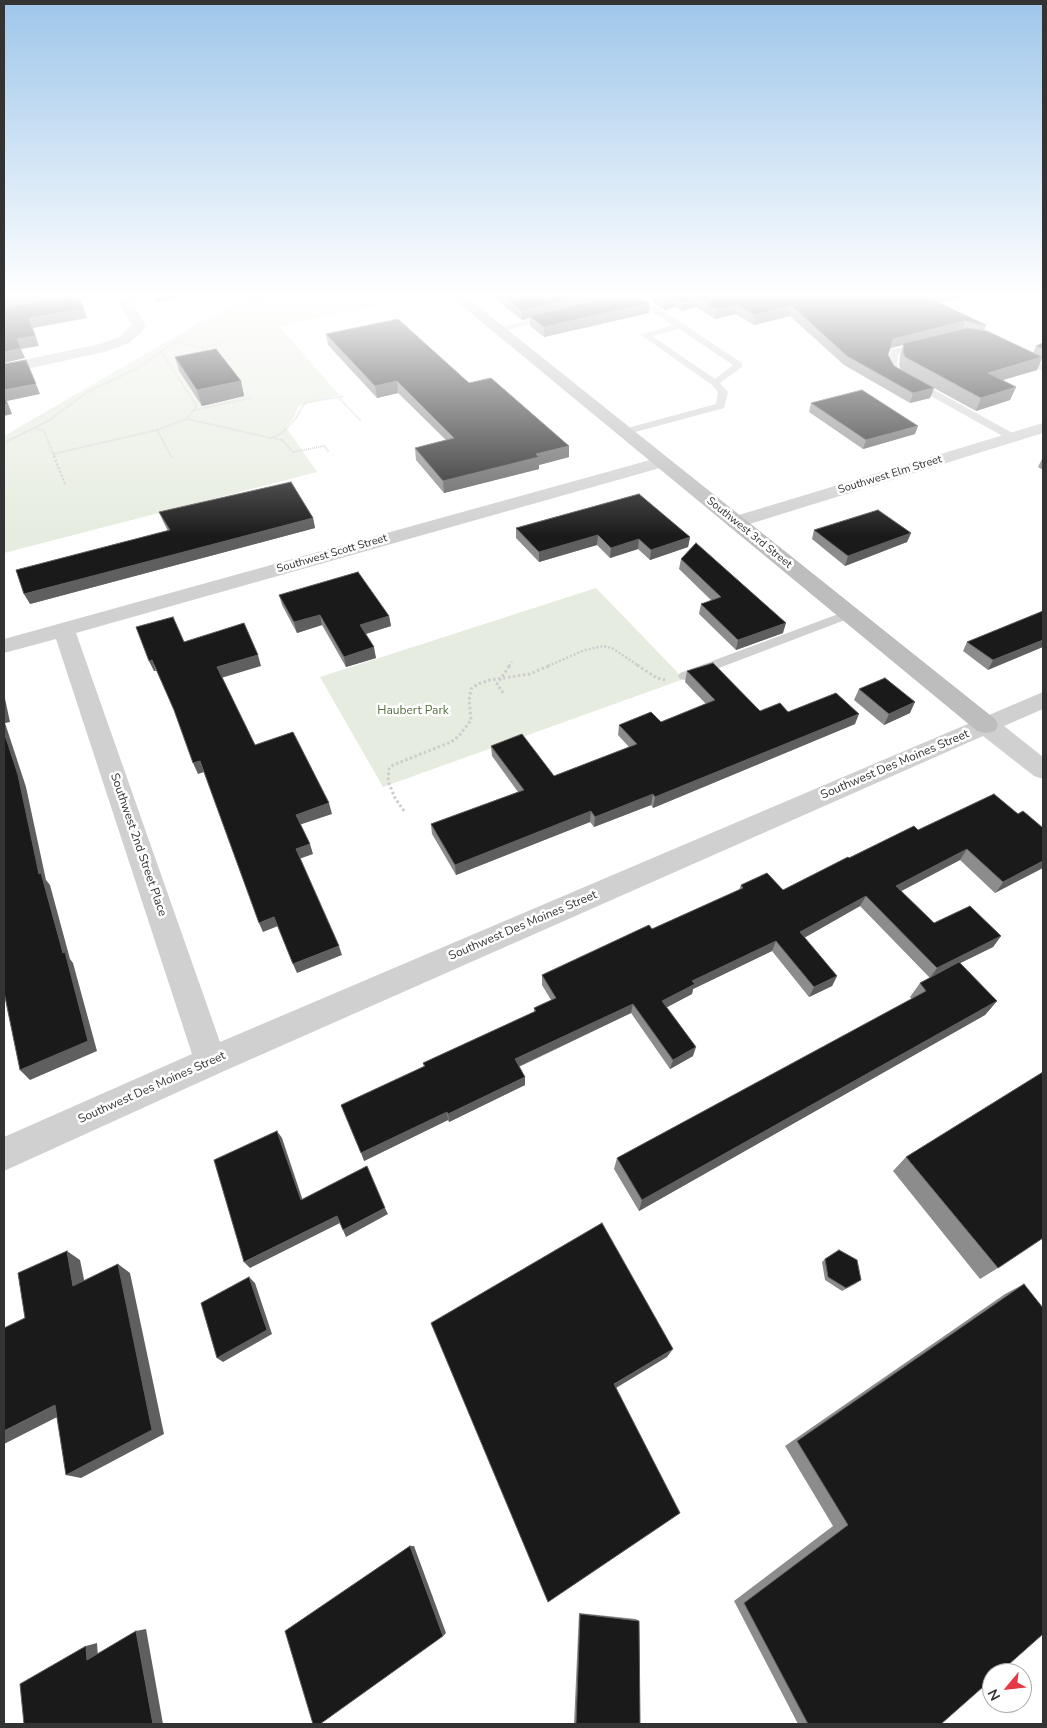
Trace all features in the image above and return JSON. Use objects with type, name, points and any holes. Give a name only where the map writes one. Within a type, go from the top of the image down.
[{"type":"street","name":"Southwest 3rd Street","points":[[554,376],[1043,770]]},
{"type":"street","name":"Southwest Elm Street","points":[[736,522],[1043,428]]},
{"type":"street","name":"Southwest Scott Street","points":[[4,646],[662,462]]},
{"type":"street","name":"Southwest 2nd Street Place","points":[[63,628],[211,1061]]},
{"type":"street","name":"Southwest Des Moines Street","points":[[4,1154],[211,1061],[1043,700]]},
{"type":"lane","points":[[624,432],[721,406],[723,392],[703,376]]},
{"type":"lane","points":[[714,383],[724,376]]},
{"type":"lane","points":[[901,376],[1012,437]]},
{"type":"lane","points":[[685,676],[849,614]]},
{"type":"path","points":[[4,443],[36,428],[89,391],[122,376]]},
{"type":"path","points":[[53,454],[157,430],[187,419],[196,406],[176,376]]},
{"type":"path","points":[[271,438],[282,433],[296,418],[305,403],[344,396]]},
{"type":"path","points":[[194,410],[251,398]]},
{"type":"path","points":[[339,398],[360,421]]},
{"type":"path","points":[[187,419],[282,440],[293,452],[324,446],[329,452]]},
{"type":"path","points":[[36,428],[44,431],[66,484]]},
{"type":"path","points":[[157,430],[172,458]]},
{"type":"path","points":[[404,811],[395,798],[388,781],[389,769],[393,765],[451,742],[459,736],[471,720],[469,700],[471,689],[484,681],[530,674],[585,650],[603,646],[612,648],[624,655],[657,678],[665,680],[685,676]]},
{"type":"path","points":[[503,693],[497,684],[512,662]]},
{"type":"green space","points":[[108,376],[322,376],[339,395],[298,406],[294,417],[286,427],[317,472],[4,553],[4,436]]},
{"type":"green space","name":"Haubert Park","points":[[596,588],[684,679],[383,787],[320,677]]},
{"type":"building","points":[[4,376],[33,376],[36,384],[4,390]]},
{"type":"building","points":[[187,376],[237,376],[241,381],[197,390]]},
{"type":"building","points":[[365,376],[461,376],[469,383],[491,378],[569,446],[536,454],[539,457],[443,481],[415,448],[454,438],[397,381],[375,386]]},
{"type":"building","points":[[882,376],[912,376],[934,388],[913,393]]},
{"type":"building","points":[[940,376],[993,376],[1016,387],[981,398]]},
{"type":"building","points":[[862,390],[918,426],[866,440],[811,403]]},
{"type":"building","points":[[291,482],[313,518],[24,594],[16,570],[170,530],[159,512]]},
{"type":"building","points":[[639,494],[690,537],[651,550],[639,539],[611,548],[598,535],[539,552],[516,528]]},
{"type":"building","points":[[878,510],[911,533],[848,556],[814,530]]},
{"type":"building","points":[[696,543],[786,623],[738,640],[701,604],[721,597],[681,559]]},
{"type":"building","points":[[358,572],[389,616],[360,625],[374,647],[344,657],[320,615],[294,622],[279,595]]},
{"type":"building","points":[[1043,611],[1043,640],[993,660],[967,642]]},
{"type":"building","points":[[173,617],[184,642],[244,623],[258,655],[217,667],[255,745],[293,732],[329,803],[296,815],[310,844],[296,849],[339,946],[293,964],[274,917],[259,923],[200,761],[193,763],[174,710],[152,660],[149,661],[136,627]]},
{"type":"building","points":[[713,663],[760,711],[780,703],[788,712],[836,693],[859,714],[655,797],[653,794],[595,817],[591,811],[455,865],[431,824],[524,790],[491,746],[522,734],[554,776],[637,744],[619,725],[651,712],[661,722],[715,700],[687,671]]},
{"type":"building","points":[[885,678],[915,702],[889,714],[859,689]]},
{"type":"building","points":[[4,732],[18,775],[39,874],[41,873],[63,953],[65,952],[88,1041],[20,1070],[4,992]]},
{"type":"building","points":[[994,794],[1018,814],[1023,811],[1043,828],[1043,861],[1003,882],[967,849],[896,886],[934,923],[970,906],[1001,936],[937,968],[866,896],[800,932],[837,976],[814,987],[776,941],[692,981],[695,984],[662,1001],[696,1047],[673,1060],[633,1004],[515,1059],[525,1077],[361,1153],[341,1105],[425,1066],[423,1063],[536,1011],[534,1008],[556,998],[542,975],[649,925],[652,929],[743,888],[741,885],[767,873],[783,890],[914,826],[918,830]]},
{"type":"building","points":[[959,962],[997,1001],[642,1200],[617,1158],[926,991],[920,983]]},
{"type":"building","points":[[1043,1072],[1043,1238],[998,1268],[906,1157]]},
{"type":"building","points":[[277,1131],[301,1200],[367,1166],[385,1208],[343,1230],[337,1216],[244,1262],[214,1160]]},
{"type":"building","points":[[602,1223],[673,1349],[614,1384],[680,1513],[548,1602],[431,1323]]},
{"type":"building","points":[[839,1250],[857,1260],[861,1280],[846,1288],[828,1277],[825,1259]]},
{"type":"building","points":[[67,1251],[73,1286],[118,1264],[152,1430],[66,1475],[55,1405],[4,1431],[4,1328],[25,1318],[18,1273]]},
{"type":"building","points":[[249,1277],[267,1330],[217,1358],[201,1303]]},
{"type":"building","points":[[1024,1284],[1043,1308],[1043,1634],[1010,1663],[982,1663],[982,1688],[941,1724],[808,1724],[744,1603],[848,1525],[797,1441]]},
{"type":"building","points":[[410,1546],[443,1636],[320,1724],[313,1724],[285,1631]]},
{"type":"building","points":[[580,1614],[639,1621],[640,1724],[576,1724]]},
{"type":"building","points":[[136,1631],[153,1724],[24,1724],[20,1684],[86,1646],[87,1660]]}]
